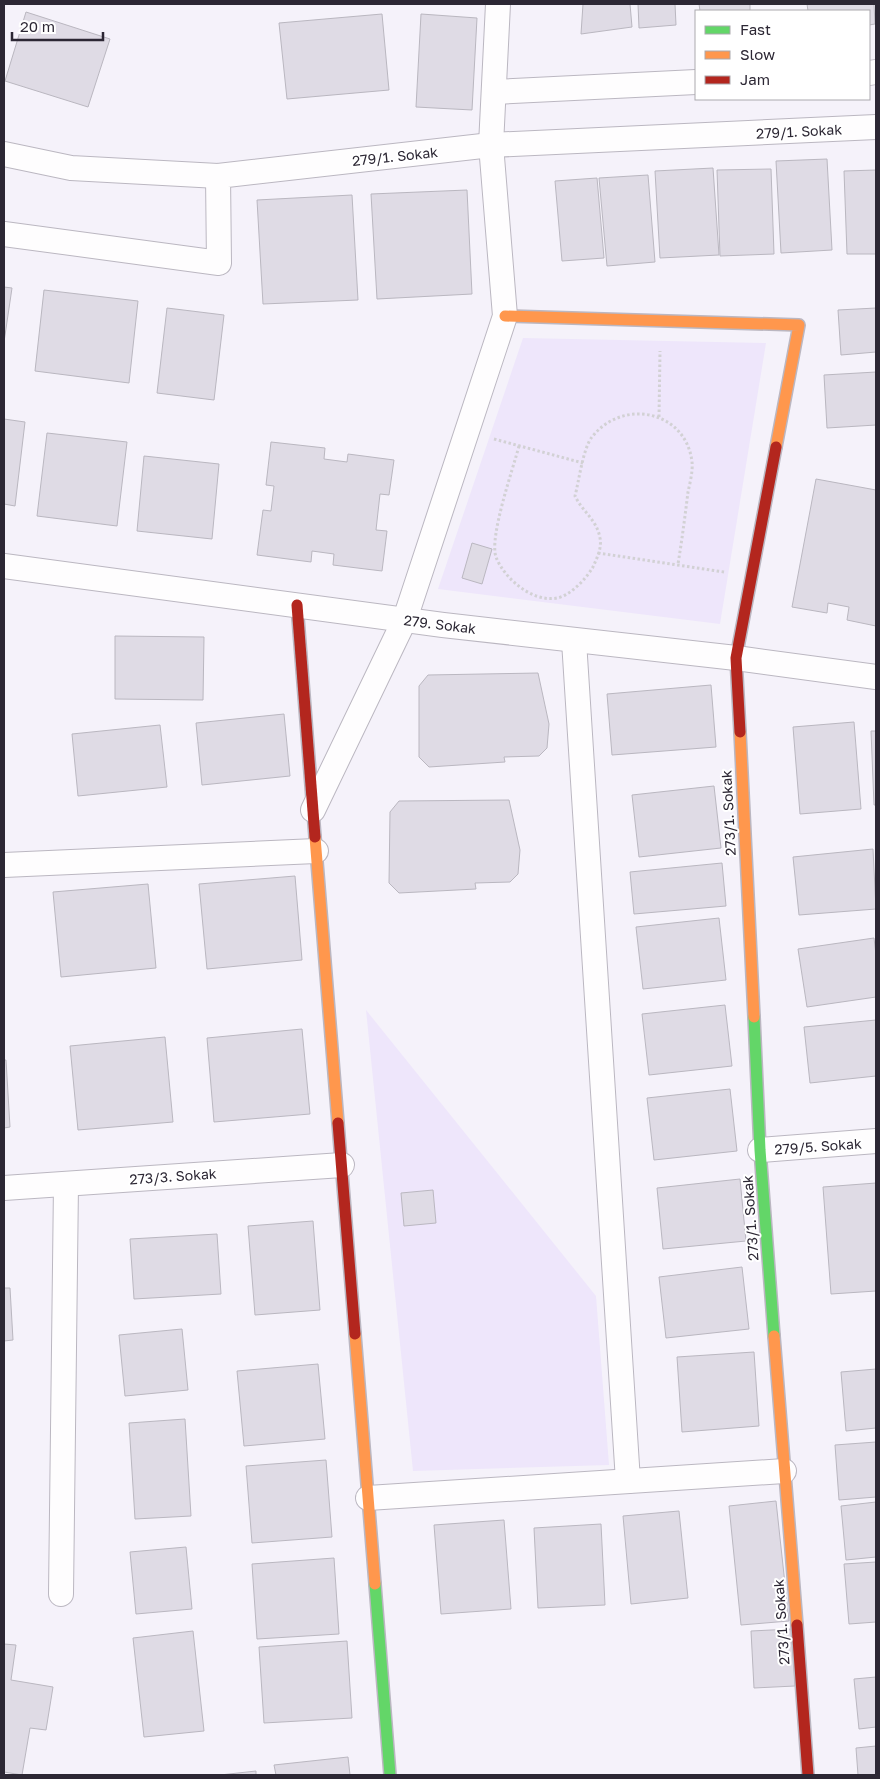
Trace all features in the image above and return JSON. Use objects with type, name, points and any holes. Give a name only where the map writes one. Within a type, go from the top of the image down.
[{"type":"street","points":[[313,810],[405,619],[505,316],[492,145],[498,4]]},
{"type":"street","points":[[494,92],[695,82]]},
{"type":"street","name":"279/1. Sokak","points":[[4,154],[71,168],[218,176],[492,145],[876,127]]},
{"type":"street","points":[[4,234],[219,262],[218,176]]},
{"type":"street","points":[[505,316],[660,320]]},
{"type":"street","name":"273/1. Sokak","points":[[660,320],[799,325],[736,658],[760,1150],[808,1775]]},
{"type":"street","name":"279. Sokak","points":[[4,566],[574,641],[736,658],[876,677]]},
{"type":"street","points":[[297,605],[390,1775]]},
{"type":"street","points":[[574,641],[628,1481]]},
{"type":"street","points":[[4,865],[316,851]]},
{"type":"street","name":"279/5. Sokak","points":[[760,1150],[876,1142]]},
{"type":"street","name":"273/3. Sokak","points":[[4,1188],[342,1165]]},
{"type":"street","points":[[61,1594],[66,1184]]},
{"type":"street","points":[[368,1498],[784,1471]]},
{"type":"path","points":[[659,418],[660,320]]},
{"type":"path","points":[[519,446],[494,540],[496,557],[508,575],[522,589],[539,596],[554,598],[566,595],[587,576],[598,553],[600,539],[596,525],[575,496],[583,463],[590,439],[604,424],[634,414],[666,419],[679,430],[692,462],[678,564]]},
{"type":"path","points":[[467,431],[583,463]]},
{"type":"path","points":[[598,553],[751,576]]},
{"type":"shaded area","points":[[523,338],[766,343],[720,624],[438,589]]},
{"type":"shaded area","points":[[366,1010],[596,1296],[609,1465],[413,1471]]},
{"type":"building","points":[[583,4],[630,4],[632,27],[581,34]]},
{"type":"building","points":[[638,4],[675,4],[676,25],[639,28]]},
{"type":"building","points":[[699,4],[750,4],[750,10],[700,10]]},
{"type":"building","points":[[807,4],[874,4],[875,24],[870,25],[870,10],[808,10]]},
{"type":"building","points":[[26,12],[110,39],[88,107],[5,81]]},
{"type":"building","points":[[382,14],[389,90],[287,99],[279,23]]},
{"type":"building","points":[[421,14],[477,18],[472,110],[416,107]]},
{"type":"building","points":[[827,159],[832,250],[781,253],[776,161]]},
{"type":"building","points":[[713,168],[719,255],[660,258],[655,171]]},
{"type":"building","points":[[771,169],[774,254],[720,256],[717,170]]},
{"type":"building","points":[[876,170],[876,254],[847,254],[844,171]]},
{"type":"building","points":[[648,175],[655,262],[607,266],[599,178]]},
{"type":"building","points":[[597,178],[604,258],[562,261],[555,181]]},
{"type":"building","points":[[467,190],[472,294],[377,299],[371,194]]},
{"type":"building","points":[[352,195],[358,300],[263,304],[257,200]]},
{"type":"building","points":[[4,287],[12,288],[4,342]]},
{"type":"building","points":[[44,290],[138,301],[129,383],[35,371]]},
{"type":"building","points":[[167,308],[224,315],[214,400],[157,393]]},
{"type":"building","points":[[876,308],[876,352],[841,355],[838,310]]},
{"type":"building","points":[[876,372],[876,425],[827,428],[824,375]]},
{"type":"building","points":[[4,419],[25,422],[15,506],[4,504]]},
{"type":"building","points":[[47,433],[127,442],[117,526],[37,516]]},
{"type":"building","points":[[271,442],[325,448],[324,459],[347,462],[348,454],[394,460],[389,495],[380,494],[376,530],[387,531],[382,571],[333,565],[334,554],[312,551],[311,562],[257,555],[263,510],[271,511],[274,486],[266,485]]},
{"type":"building","points":[[144,456],[219,464],[212,539],[137,531]]},
{"type":"building","points":[[816,479],[876,490],[876,626],[847,620],[849,607],[828,603],[827,613],[792,607]]},
{"type":"building","points":[[472,543],[492,549],[482,584],[462,578]]},
{"type":"building","points":[[115,636],[204,637],[203,700],[115,699]]},
{"type":"building","points":[[538,673],[549,724],[547,748],[539,756],[504,757],[505,762],[429,767],[419,757],[419,686],[428,675]]},
{"type":"building","points":[[711,685],[716,747],[612,755],[607,694]]},
{"type":"building","points":[[284,714],[290,776],[202,785],[196,723]]},
{"type":"building","points":[[854,722],[861,809],[800,814],[793,727]]},
{"type":"building","points":[[160,725],[167,787],[78,796],[72,734]]},
{"type":"building","points":[[871,731],[876,731],[876,805],[874,805]]},
{"type":"building","points":[[714,786],[721,848],[639,857],[632,795]]},
{"type":"building","points":[[509,800],[520,850],[518,874],[510,882],[475,883],[476,889],[399,893],[389,883],[390,812],[399,801]]},
{"type":"building","points":[[873,849],[876,909],[799,915],[793,857]]},
{"type":"building","points":[[722,863],[726,906],[634,914],[630,872]]},
{"type":"building","points":[[295,876],[302,960],[207,969],[199,884]]},
{"type":"building","points":[[148,884],[156,968],[61,977],[53,892]]},
{"type":"building","points":[[719,918],[726,980],[643,989],[636,927]]},
{"type":"building","points":[[874,938],[876,997],[807,1007],[798,949]]},
{"type":"building","points":[[725,1005],[732,1066],[649,1075],[642,1014]]},
{"type":"building","points":[[876,1020],[876,1076],[810,1083],[804,1027]]},
{"type":"building","points":[[302,1029],[310,1114],[214,1122],[207,1038]]},
{"type":"building","points":[[165,1037],[173,1122],[78,1130],[70,1046]]},
{"type":"building","points":[[4,1060],[6,1060],[10,1127],[4,1128]]},
{"type":"building","points":[[730,1089],[737,1151],[654,1160],[647,1098]]},
{"type":"building","points":[[740,1179],[746,1241],[663,1249],[657,1188]]},
{"type":"building","points":[[876,1183],[876,1291],[831,1294],[823,1187]]},
{"type":"building","points":[[433,1190],[436,1223],[404,1226],[401,1193]]},
{"type":"building","points":[[313,1221],[320,1310],[255,1315],[248,1226]]},
{"type":"building","points":[[217,1234],[221,1294],[134,1299],[130,1239]]},
{"type":"building","points":[[742,1267],[749,1329],[666,1338],[659,1277]]},
{"type":"building","points":[[4,1288],[10,1288],[13,1340],[4,1341]]},
{"type":"building","points":[[182,1329],[188,1390],[125,1396],[119,1335]]},
{"type":"building","points":[[754,1352],[759,1426],[682,1432],[677,1357]]},
{"type":"building","points":[[318,1364],[325,1439],[244,1446],[237,1371]]},
{"type":"building","points":[[876,1369],[876,1428],[846,1431],[841,1372]]},
{"type":"building","points":[[185,1419],[191,1516],[135,1519],[129,1423]]},
{"type":"building","points":[[876,1442],[876,1497],[839,1500],[835,1445]]},
{"type":"building","points":[[326,1460],[332,1537],[252,1543],[246,1466]]},
{"type":"building","points":[[776,1501],[789,1621],[741,1625],[729,1506]]},
{"type":"building","points":[[876,1502],[876,1557],[846,1560],[841,1506]]},
{"type":"building","points":[[679,1511],[688,1598],[631,1604],[623,1516]]},
{"type":"building","points":[[504,1520],[511,1609],[441,1614],[434,1525]]},
{"type":"building","points":[[601,1524],[605,1605],[538,1608],[534,1528]]},
{"type":"building","points":[[186,1547],[192,1609],[136,1614],[130,1552]]},
{"type":"building","points":[[334,1558],[339,1634],[257,1639],[252,1564]]},
{"type":"building","points":[[876,1562],[876,1622],[849,1624],[844,1564]]},
{"type":"building","points":[[792,1629],[795,1686],[754,1688],[751,1631]]},
{"type":"building","points":[[193,1631],[204,1731],[144,1737],[133,1638]]},
{"type":"building","points":[[347,1641],[352,1718],[264,1723],[259,1647]]},
{"type":"building","points":[[4,1644],[16,1645],[11,1680],[53,1687],[46,1730],[30,1728],[22,1775],[4,1772]]},
{"type":"building","points":[[876,1677],[876,1727],[859,1729],[854,1679]]},
{"type":"building","points":[[876,1746],[876,1775],[858,1775],[856,1748]]},
{"type":"building","points":[[348,1757],[350,1775],[276,1775],[274,1765]]},
{"type":"building","points":[[256,1771],[256,1775],[220,1775]]},
{"type":"traffic: fast","points":[[754,1017],[760,1150],[774,1336]]},
{"type":"traffic: fast","points":[[375,1584],[390,1775]]},
{"type":"traffic: slow","points":[[505,316],[799,325],[776,447]]},
{"type":"traffic: slow","points":[[740,732],[754,1017]]},
{"type":"traffic: slow","points":[[315,837],[338,1123]]},
{"type":"traffic: slow","points":[[355,1334],[375,1584]]},
{"type":"traffic: slow","points":[[774,1336],[797,1625]]},
{"type":"traffic: jam","points":[[740,732],[736,658],[776,447]]},
{"type":"traffic: jam","points":[[297,605],[315,837]]},
{"type":"traffic: jam","points":[[338,1123],[355,1334]]},
{"type":"traffic: jam","points":[[797,1625],[808,1775]]}]
